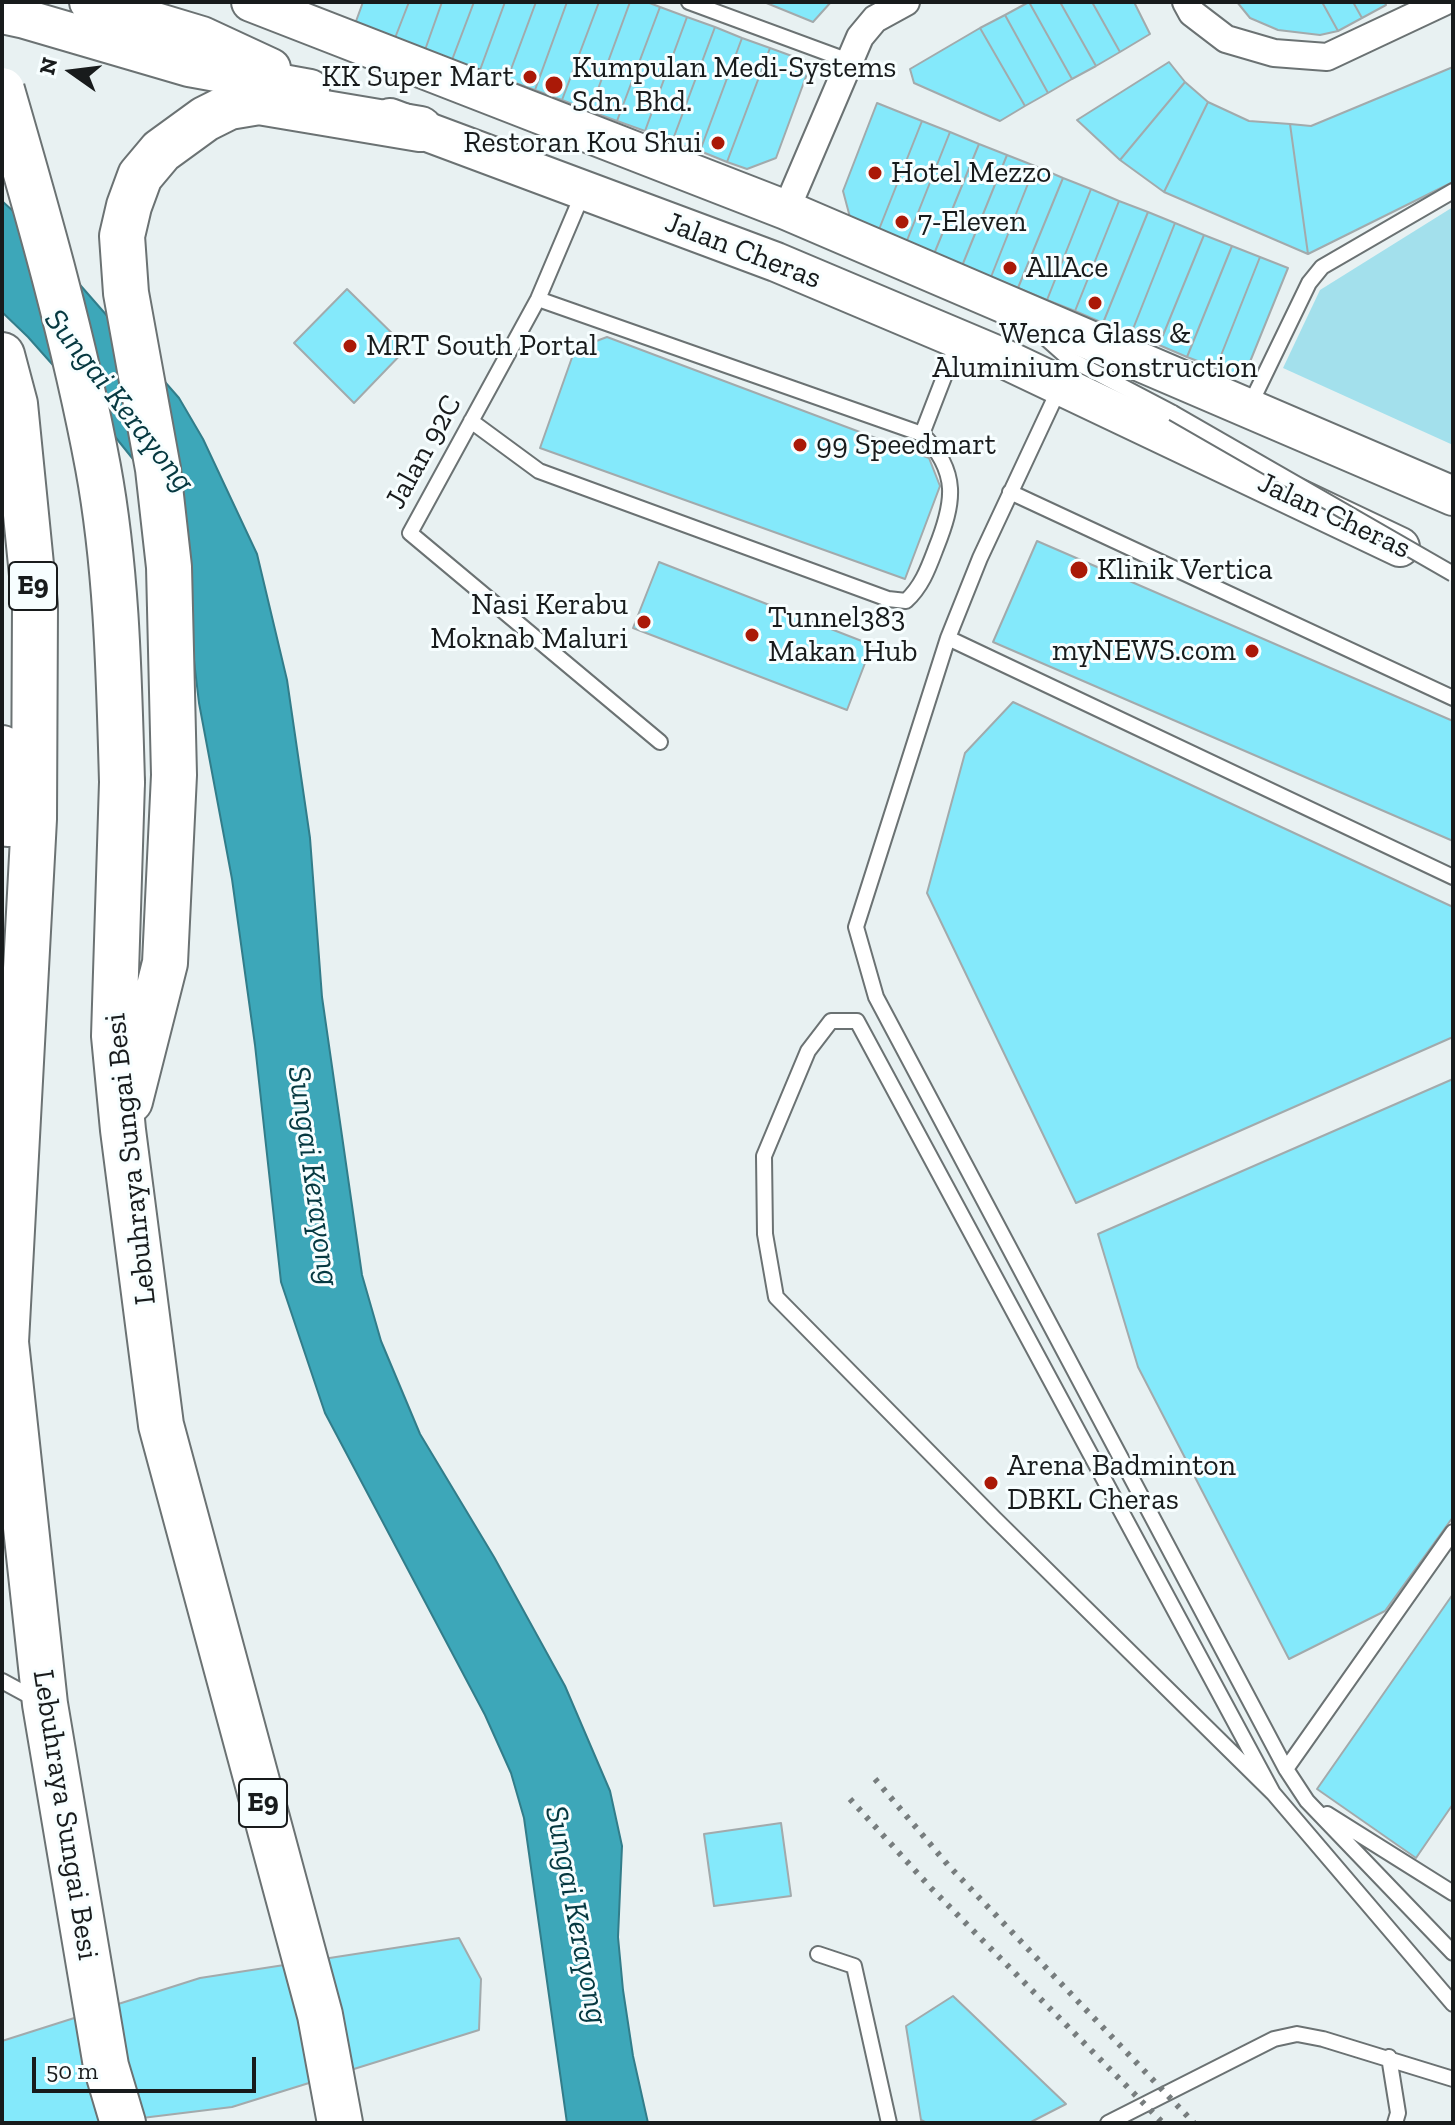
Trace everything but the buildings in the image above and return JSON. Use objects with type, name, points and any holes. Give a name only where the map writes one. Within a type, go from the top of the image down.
[{"type":"highway","name":"Lebuhraya Sungai Besi","points":[[2,90],[56,275],[98,469],[117,629],[122,782],[114,1036],[161,1425],[320,2015],[340,2123]]},
{"type":"highway","points":[[123,1130],[165,963],[174,775],[169,567],[158,469],[126,293],[122,236],[129,206],[140,176],[161,151],[205,119],[229,107],[259,102],[420,129]]},
{"type":"highway","name":"Lebuhraya Sungai Besi","points":[[2,355],[15,404],[35,605],[34,819],[23,1010],[10,1106],[6,1342],[45,1704],[106,2066],[123,2123]]},
{"type":"highway","points":[[2,748],[23,1010]]},
{"type":"main road","points":[[89,2],[202,36],[320,91]]},
{"type":"main road","name":"Jalan Cheras","points":[[251,2],[303,12],[786,210],[1453,496]]},
{"type":"main road","name":"Jalan Cheras","points":[[2,14],[189,67],[320,91],[776,262],[994,354],[1453,573]]},
{"type":"street","points":[[786,210],[860,37],[875,19],[906,2]]},
{"type":"street","points":[[1186,2],[1192,13],[1226,39],[1274,53],[1327,57],[1444,2]]},
{"type":"lane","points":[[689,2],[849,61]]},
{"type":"lane","name":"Jalan 92C","points":[[584,190],[538,299],[410,533],[660,742]]},
{"type":"lane","points":[[1249,407],[1309,283],[1322,267],[1453,191]]},
{"type":"lane","points":[[471,421],[539,471],[888,599],[906,601],[921,587],[950,513],[951,484],[935,447],[922,434],[538,299]]},
{"type":"lane","points":[[1012,306],[1068,358],[1173,413],[1453,573]]},
{"type":"lane","points":[[922,434],[959,340]]},
{"type":"lane","points":[[994,354],[1173,413]]},
{"type":"lane","points":[[1060,386],[1010,492],[948,638],[856,927],[876,997],[1286,1769],[1307,1801],[1453,1953]]},
{"type":"lane","points":[[1010,492],[1453,698]]},
{"type":"lane","points":[[948,638],[1453,877]]},
{"type":"lane","points":[[1273,1793],[857,1021],[831,1021],[808,1051],[764,1156],[765,1234],[776,1297],[1005,1529],[1273,1793],[1453,2004]]},
{"type":"lane","points":[[1286,1769],[1453,1532]]},
{"type":"lane","points":[[2,1681],[45,1704]]},
{"type":"lane","points":[[1307,1801],[1453,1893]]},
{"type":"lane","points":[[818,1954],[854,1966],[889,2123]]},
{"type":"lane","points":[[1108,2123],[1274,2039],[1297,2034],[1389,2057],[1453,2079]]},
{"type":"lane","points":[[1389,2057],[1398,2113],[1395,2123]]},
{"type":"shaded area","points":[[1453,207],[1453,445],[1283,368],[1320,290]]},
{"type":"water","name":"Sungai Kerayong","points":[[2,201],[25,222],[179,398],[203,439],[257,554],[287,680],[310,838],[322,997],[362,1275],[381,1341],[420,1434],[494,1557],[565,1686],[610,1791],[622,1846],[618,1937],[623,1990],[648,2123],[567,2123],[524,1818],[511,1773],[485,1715],[325,1413],[281,1282],[255,1045],[232,879],[199,703],[188,610],[145,474],[100,418],[2,312]]},
{"type":"railway","points":[[875,1779],[948,1865],[1194,2123]]},
{"type":"railway","points":[[850,1799],[931,1888],[1163,2123]]},
{"type":"place","name":"KK Super Mart","points":[[530,77]]},
{"type":"place","name":"Kumpulan Medi-Systems Sdn. Bhd.","points":[[554,85]]},
{"type":"place","name":"Restoran Kou Shui","points":[[718,143]]},
{"type":"place","name":"Hotel Mezzo","points":[[875,173]]},
{"type":"place","name":"7-Eleven","points":[[902,222]]},
{"type":"place","name":"AllAce","points":[[1010,268]]},
{"type":"place","name":"Wenca Glass & Aluminium Construction","points":[[1095,303]]},
{"type":"place","name":"MRT South Portal","points":[[350,346]]},
{"type":"place","name":"99 Speedmart","points":[[800,445]]},
{"type":"place","name":"Klinik Vertica","points":[[1079,570]]},
{"type":"place","name":"Nasi Kerabu Moknab Maluri","points":[[644,622]]},
{"type":"place","name":"Tunnel383 Makan Hub","points":[[752,635]]},
{"type":"place","name":"myNEWS.com","points":[[1252,651]]},
{"type":"place","name":"Arena Badminton DBKL Cheras","points":[[991,1483]]}]
